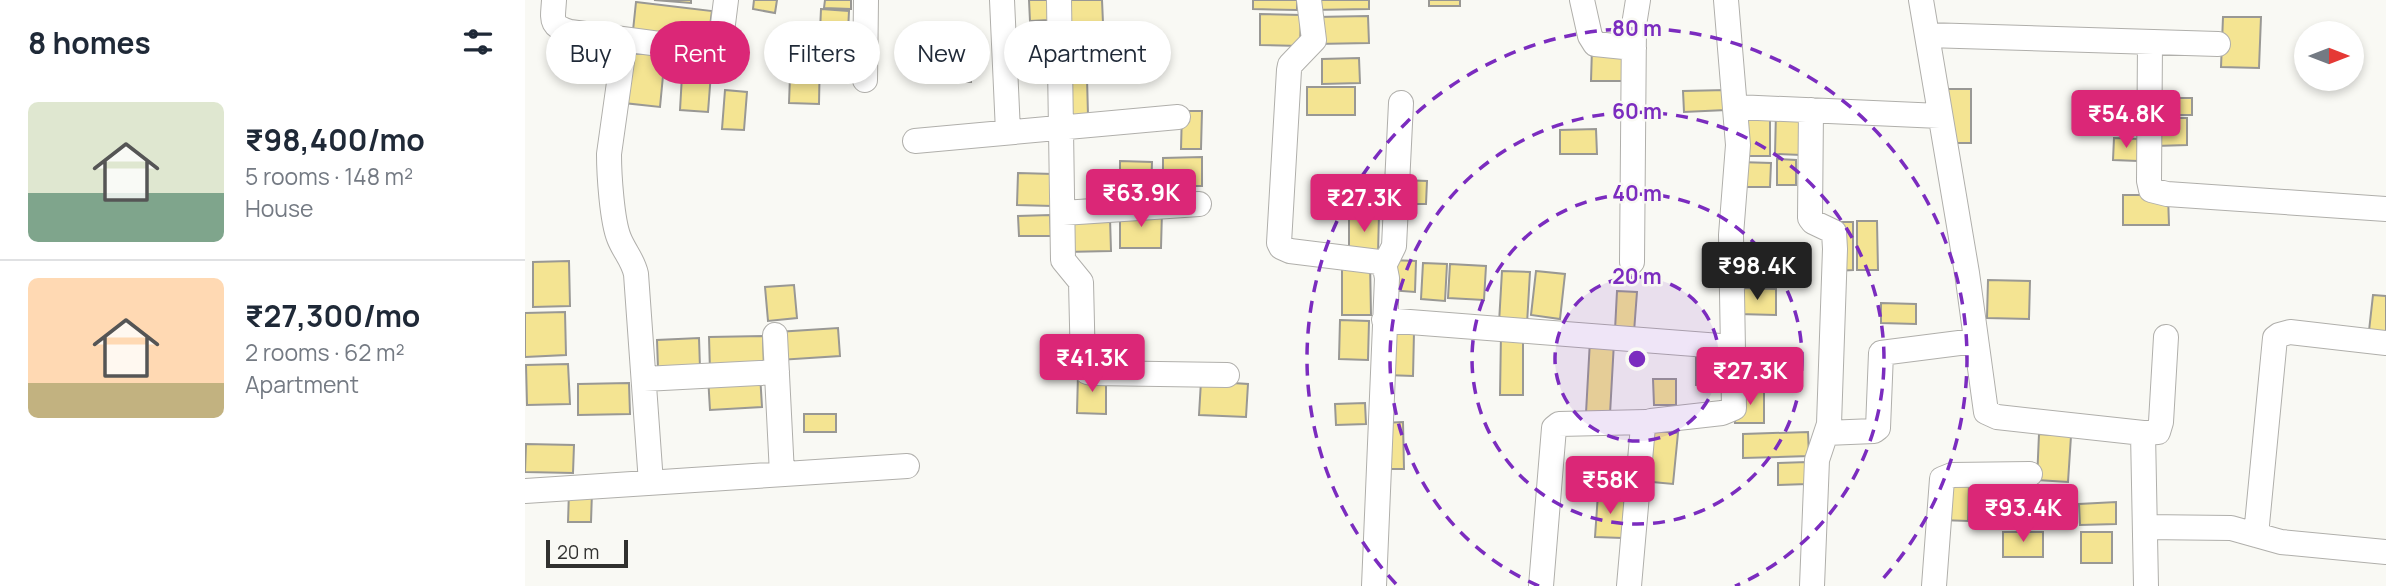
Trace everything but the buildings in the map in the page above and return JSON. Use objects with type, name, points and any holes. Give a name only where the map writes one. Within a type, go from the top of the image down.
[{"type":"street","points":[[554,0],[554,21]]},
{"type":"street","points":[[636,42],[697,51],[716,51],[720,48],[726,0]]},
{"type":"street","points":[[866,0],[866,21]]},
{"type":"street","points":[[1002,0],[1008,132]]},
{"type":"street","points":[[1059,0],[1063,260],[1080,280],[1081,285],[1084,370],[1092,373],[1227,375]]},
{"type":"street","points":[[1309,0],[1314,40],[1290,65],[1289,70],[1279,243],[1290,251],[1379,262],[1384,266],[1387,278],[1374,586]]},
{"type":"street","points":[[1582,0],[1590,36],[1595,44],[1634,48]]},
{"type":"street","points":[[1632,262],[1634,48],[1635,9],[1638,0]]},
{"type":"street","points":[[1541,586],[1554,428],[1559,424],[1646,422],[1732,410],[1734,405],[1731,235],[1738,166],[1736,107],[1726,0]]},
{"type":"street","points":[[1921,0],[1967,273],[1984,407],[1990,415],[2154,434],[2160,429],[2166,337]]},
{"type":"street","points":[[1927,35],[2218,44]]},
{"type":"street","points":[[2150,42],[2151,190],[2167,194],[2386,209]]},
{"type":"street","points":[[619,84],[609,168],[618,234],[633,262],[636,274],[651,483]]},
{"type":"street","points":[[1384,266],[1394,246],[1401,103]]},
{"type":"street","points":[[1736,107],[1940,116]]},
{"type":"street","points":[[1811,110],[1811,220],[1834,232],[1831,396],[1826,433],[1817,460],[1811,586]]},
{"type":"street","points":[[915,141],[1178,117]]},
{"type":"street","points":[[1063,213],[1199,204]]},
{"type":"street","points":[[1384,320],[1733,347]]},
{"type":"street","points":[[2256,535],[2275,338],[2290,332],[2386,343]]},
{"type":"street","points":[[775,335],[782,474]]},
{"type":"street","points":[[1826,433],[1874,431],[1878,428],[1881,353],[1975,341]]},
{"type":"street","points":[[643,379],[777,372]]},
{"type":"street","points":[[1629,586],[1640,433],[1646,422]]},
{"type":"street","points":[[2143,433],[2146,586]]},
{"type":"street","points":[[525,491],[907,466]]},
{"type":"street","points":[[1934,586],[1942,479],[1952,475],[2030,474]]},
{"type":"street","points":[[2144,527],[2220,527],[2281,542],[2386,552]]}]
